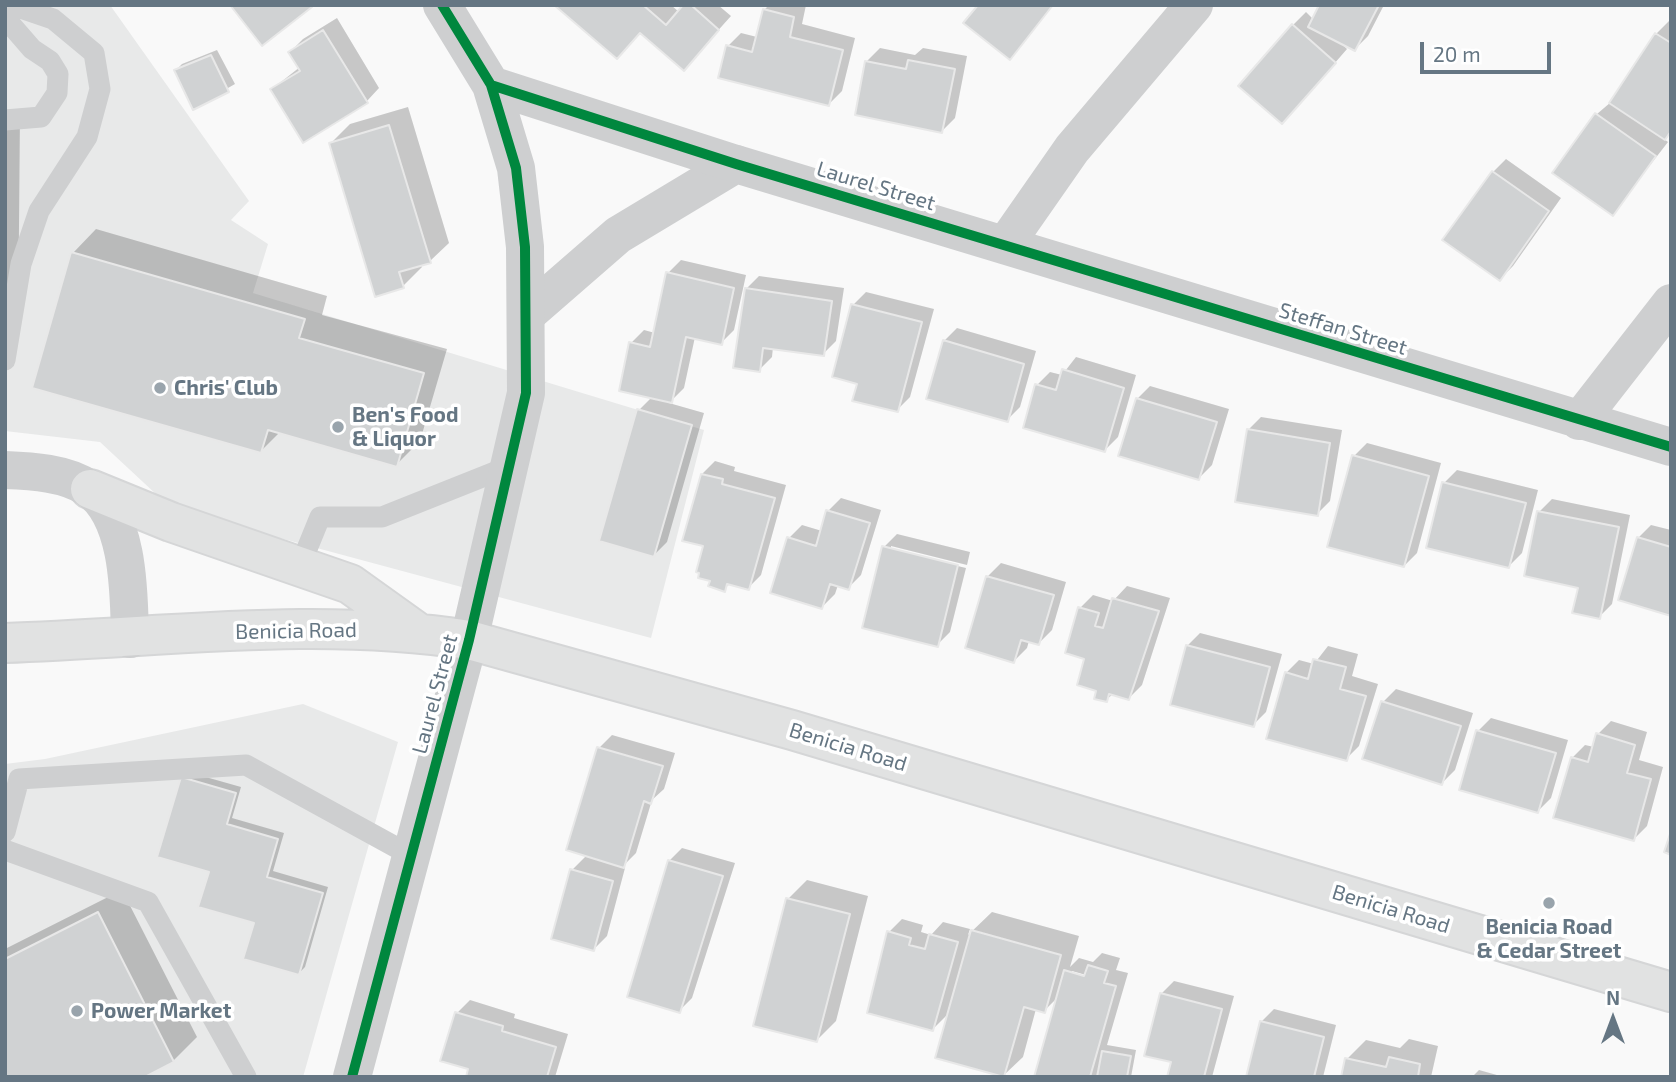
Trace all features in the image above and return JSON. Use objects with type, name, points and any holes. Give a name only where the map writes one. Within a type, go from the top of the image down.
[{"type":"main road","points":[[90,489],[171,522],[350,583],[416,632]]},
{"type":"main road","name":"Benicia Road","points":[[5,643],[130,639],[206,632],[416,632],[469,640],[792,730],[1671,992]]},
{"type":"street","points":[[442,5],[491,85],[516,168],[525,247],[527,316]]},
{"type":"street","points":[[1005,245],[1072,149],[1194,5]]},
{"type":"street","name":"Laurel Street","points":[[491,85],[736,164],[1005,245]]},
{"type":"street","points":[[527,316],[618,235],[736,164]]},
{"type":"street","name":"Steffan Street","points":[[1005,245],[1671,447]]},
{"type":"street","points":[[1579,421],[1671,303]]},
{"type":"street","name":"Laurel Street","points":[[352,1077],[469,640],[527,393],[527,316]]},
{"type":"street","points":[[5,470],[64,477],[90,489],[107,510],[125,558],[130,639]]},
{"type":"lane","points":[[5,360],[21,264],[39,211],[87,137],[100,89],[94,53],[53,19],[12,5]]},
{"type":"lane","points":[[5,18],[32,49],[50,61],[58,74],[57,93],[41,117],[5,120]]},
{"type":"lane","points":[[300,566],[320,516],[382,517],[510,466]]},
{"type":"lane","points":[[5,832],[19,779],[246,765],[412,856]]},
{"type":"lane","points":[[5,849],[148,902],[246,1077]]},
{"type":"shaded area","points":[[5,5],[110,5],[249,201],[231,220],[268,244],[253,293],[704,430],[651,638],[172,509],[100,442],[5,431]]},
{"type":"shaded area","points":[[303,704],[398,742],[303,1077],[5,1077],[5,764],[45,759]]},
{"type":"building","points":[[230,5],[311,5],[312,7],[262,46]]},
{"type":"building","points":[[554,5],[643,5],[666,25],[683,5],[691,5],[719,30],[684,71],[640,33],[617,59]]},
{"type":"building","points":[[978,5],[1053,5],[1010,60],[963,23]]},
{"type":"building","points":[[1319,5],[1379,5],[1355,51],[1308,27]]},
{"type":"building","points":[[763,9],[794,17],[790,37],[843,50],[829,106],[718,78],[726,45],[752,52]]},
{"type":"building","points":[[1292,24],[1336,63],[1282,124],[1238,86]]},
{"type":"building","points":[[323,30],[368,103],[303,143],[270,89],[300,71],[288,52]]},
{"type":"building","points":[[1655,33],[1671,43],[1671,131],[1665,140],[1609,103]]},
{"type":"building","points":[[211,55],[229,92],[193,110],[174,70]]},
{"type":"building","points":[[908,60],[955,69],[942,133],[855,115],[865,61],[906,69]]},
{"type":"building","points":[[1595,113],[1656,156],[1613,216],[1552,173]]},
{"type":"building","points":[[389,125],[431,263],[399,272],[404,288],[375,297],[329,143]]},
{"type":"building","points":[[1492,171],[1549,211],[1500,281],[1442,240]]},
{"type":"building","points":[[71,252],[305,319],[299,338],[424,373],[397,467],[268,430],[261,453],[32,388]]},
{"type":"building","points":[[666,272],[734,288],[722,345],[686,337],[672,403],[619,391],[629,342],[650,347]]},
{"type":"building","points":[[745,288],[832,301],[824,356],[763,348],[760,372],[733,368]]},
{"type":"building","points":[[851,304],[922,322],[898,412],[852,401],[857,384],[832,377]]},
{"type":"building","points":[[943,340],[1024,364],[1008,422],[926,399]]},
{"type":"building","points":[[1062,369],[1124,388],[1105,452],[1023,428],[1035,384],[1056,390]]},
{"type":"building","points":[[1136,398],[1217,422],[1199,480],[1118,456]]},
{"type":"building","points":[[637,409],[692,425],[654,557],[599,541]]},
{"type":"building","points":[[1247,429],[1330,443],[1318,516],[1235,502]]},
{"type":"building","points":[[1352,455],[1429,476],[1404,567],[1327,547]]},
{"type":"building","points":[[701,474],[723,479],[722,484],[775,498],[749,590],[727,584],[725,592],[708,586],[710,581],[698,578],[699,573],[696,572],[703,546],[682,541]]},
{"type":"building","points":[[1442,482],[1526,503],[1509,568],[1426,548]]},
{"type":"building","points":[[826,510],[870,523],[849,590],[830,584],[822,609],[770,593],[787,537],[816,546]]},
{"type":"building","points":[[1537,511],[1619,527],[1600,619],[1572,613],[1578,588],[1524,576]]},
{"type":"building","points":[[1637,537],[1671,547],[1671,616],[1618,600]]},
{"type":"building","points":[[882,546],[958,565],[938,647],[862,628]]},
{"type":"building","points":[[986,576],[1054,595],[1039,645],[1021,640],[1014,663],[965,648]]},
{"type":"building","points":[[1112,598],[1159,611],[1129,700],[1109,694],[1107,702],[1094,699],[1096,691],[1077,685],[1084,659],[1065,653],[1078,607],[1099,613],[1095,626],[1103,628]]},
{"type":"building","points":[[1186,645],[1270,667],[1254,727],[1170,705]]},
{"type":"building","points":[[1313,659],[1346,667],[1340,689],[1366,696],[1347,761],[1266,739],[1285,672],[1308,679]]},
{"type":"building","points":[[1381,701],[1461,726],[1442,785],[1362,759]]},
{"type":"building","points":[[1476,730],[1556,753],[1538,813],[1459,790]]},
{"type":"building","points":[[1596,733],[1635,745],[1627,773],[1651,779],[1634,841],[1553,818],[1571,757],[1588,762]]},
{"type":"building","points":[[597,747],[663,766],[651,804],[644,801],[624,868],[566,850]]},
{"type":"building","name":"Power Market","points":[[181,777],[236,793],[227,824],[278,839],[267,877],[323,893],[299,975],[243,959],[254,923],[198,907],[209,872],[157,857]]},
{"type":"building","points":[[1671,831],[1671,855],[1664,852]]},
{"type":"building","points":[[668,860],[723,876],[680,1013],[627,997]]},
{"type":"building","points":[[570,869],[613,881],[594,951],[551,939]]},
{"type":"building","points":[[786,898],[850,914],[817,1042],[753,1026]]},
{"type":"building","name":"Power Market","points":[[98,912],[174,1062],[145,1077],[5,1077],[5,959]]},
{"type":"building","points":[[971,930],[1061,955],[1045,1013],[1024,1007],[1004,1077],[935,1058]]},
{"type":"building","points":[[887,931],[911,938],[909,945],[925,949],[929,934],[958,942],[933,1031],[867,1013]]},
{"type":"building","points":[[1088,965],[1108,971],[1104,983],[1116,986],[1090,1077],[1034,1077],[1064,970],[1084,976]]},
{"type":"building","points":[[1160,993],[1222,1009],[1204,1077],[1167,1077],[1171,1062],[1144,1056]]},
{"type":"building","points":[[455,1012],[503,1026],[502,1031],[556,1047],[547,1077],[466,1077],[468,1069],[440,1061]]},
{"type":"building","points":[[1260,1021],[1324,1037],[1314,1077],[1246,1077]]},
{"type":"building","points":[[1102,1051],[1131,1056],[1127,1077],[1097,1077]]},
{"type":"building","points":[[1389,1057],[1420,1064],[1418,1077],[1341,1077],[1345,1058],[1386,1067]]},
{"type":"cycle path","points":[[352,1077],[469,640],[526,393],[525,247],[516,168],[491,85],[442,5]]},
{"type":"cycle path","points":[[491,85],[736,164],[1671,447]]},
{"type":"place","name":"Chris' Club","points":[[160,388]]},
{"type":"place","name":"Ben's Food & Liquor","points":[[338,427]]},
{"type":"place","name":"Benicia Road & Cedar Street","points":[[1549,903]]},
{"type":"place","name":"Power Market","points":[[77,1011]]}]
